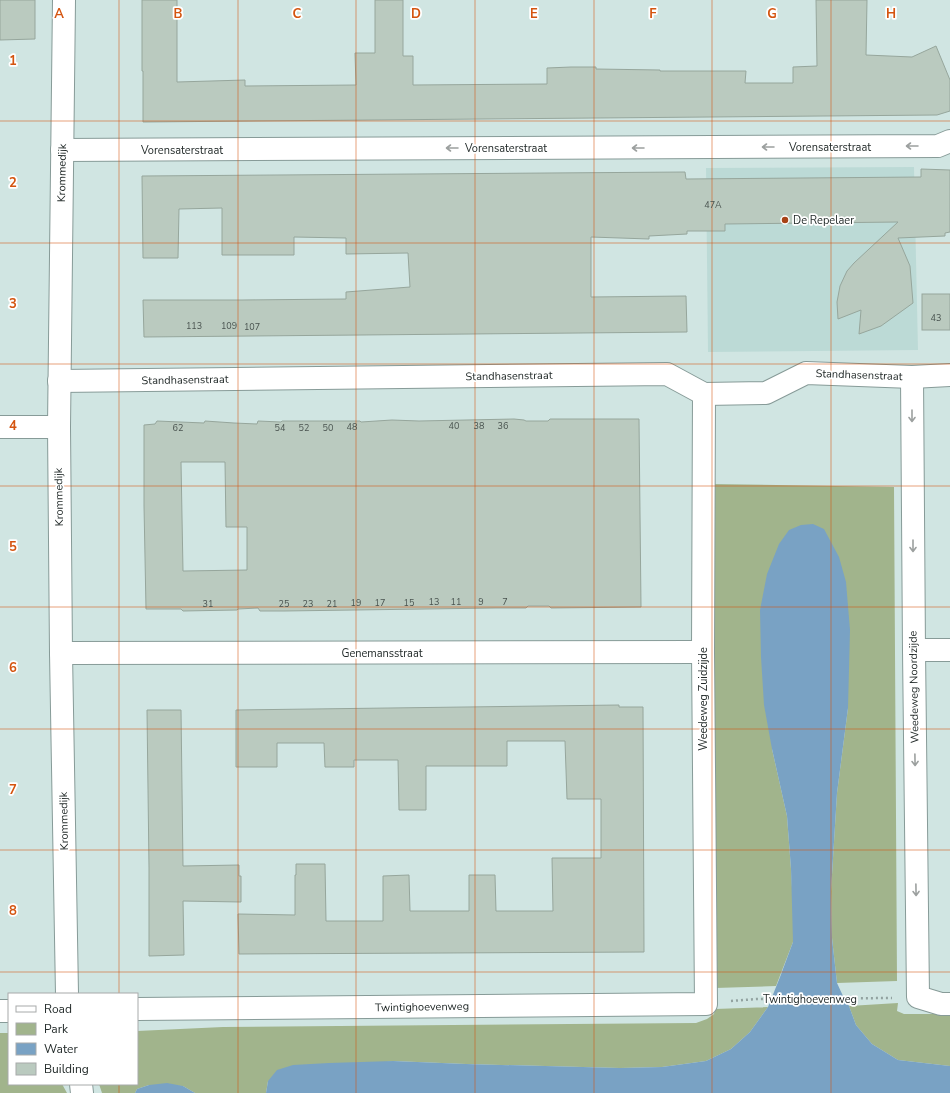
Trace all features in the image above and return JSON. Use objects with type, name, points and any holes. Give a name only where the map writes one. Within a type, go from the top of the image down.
[{"type":"street","name":"Krommedijk","points":[[64,0],[59,427],[67,993]]},
{"type":"street","name":"Vorensaterstraat","points":[[62,150],[938,146],[950,141]]},
{"type":"street","name":"Standhasenstraat","points":[[59,381],[667,374],[704,394],[766,393],[806,373],[912,376],[950,375]]},
{"type":"street","name":"Weedeweg Noordzijde","points":[[912,376],[918,997],[942,1004],[950,1004]]},
{"type":"street","name":"Weedeweg Zuidzijde","points":[[704,394],[703,652],[706,1004]]},
{"type":"street","points":[[0,427],[59,427]]},
{"type":"street","points":[[914,650],[950,650]]},
{"type":"street","name":"Genemansstraat","points":[[61,653],[703,652]]},
{"type":"street","name":"Twintighoevenweg","points":[[138,1009],[706,1004]]},
{"type":"path","name":"Twintighoevenweg","points":[[756,999],[864,998]]},
{"type":"shaded area","points":[[914,167],[918,350],[708,352],[706,168]]},
{"type":"green space","points":[[711,484],[894,487],[897,981],[837,983],[832,938],[831,891],[837,793],[848,708],[772,749],[787,816],[793,906],[793,942],[776,986],[715,988]]},
{"type":"green space","points":[[898,1003],[897,1011],[904,1014],[950,1014],[950,1066],[898,1060],[872,1044],[856,1025],[849,1006]]},
{"type":"green space","points":[[768,1007],[750,1032],[731,1049],[706,1061],[662,1067],[620,1068],[393,1061],[268,1081],[266,1093],[195,1093],[183,1086],[149,1085],[137,1089],[135,1093],[102,1093],[99,1085],[138,1085],[138,1031],[223,1027],[696,1023],[707,1019],[714,1014],[715,1009]]},
{"type":"green space","points":[[0,1033],[8,1033],[8,1085],[63,1085],[67,1093],[0,1093]]},
{"type":"water","points":[[813,524],[824,529],[839,557],[846,582],[850,630],[848,708],[837,793],[831,891],[832,938],[837,983],[849,1006],[856,1025],[872,1044],[898,1060],[950,1066],[950,1093],[266,1093],[268,1081],[277,1070],[293,1065],[393,1061],[620,1068],[662,1067],[706,1061],[731,1049],[750,1032],[768,1007],[793,942],[791,869],[787,816],[764,705],[760,610],[767,574],[779,544],[789,530],[801,525]]},
{"type":"water","points":[[167,1083],[183,1086],[195,1093],[135,1093],[137,1089],[149,1085]]},
{"type":"building","points":[[0,0],[35,0],[35,39],[0,40]]},
{"type":"building","points":[[142,0],[177,0],[177,82],[245,80],[245,86],[356,85],[355,53],[375,53],[375,0],[403,0],[403,56],[413,56],[413,85],[547,84],[547,68],[571,67],[660,71],[746,71],[745,83],[793,83],[793,67],[817,66],[816,0],[867,0],[866,55],[912,57],[936,46],[950,80],[950,111],[937,115],[143,122]]},
{"type":"building","points":[[921,169],[950,170],[950,232],[945,233],[945,236],[898,238],[910,266],[913,303],[881,326],[859,334],[861,310],[838,319],[837,302],[840,286],[847,271],[854,263],[898,222],[725,224],[725,231],[687,231],[687,234],[649,236],[649,239],[591,237],[591,297],[686,296],[687,332],[144,337],[143,300],[346,299],[346,292],[410,287],[408,253],[346,254],[346,238],[294,237],[294,255],[222,255],[222,208],[179,209],[178,258],[143,258],[142,176],[685,172],[686,179],[921,177]]},
{"type":"building","points":[[922,294],[950,294],[950,330],[922,330]]},
{"type":"building","points":[[639,419],[641,607],[551,608],[549,606],[528,606],[526,608],[284,611],[260,611],[258,608],[183,611],[181,609],[146,609],[144,425],[155,424],[157,421],[204,423],[205,421],[257,424],[258,421]],"holes":[[[181,462],[225,462],[226,527],[247,527],[247,570],[183,571]]]},
{"type":"building","points":[[619,705],[619,707],[643,707],[644,952],[239,954],[238,914],[295,915],[296,864],[325,864],[326,921],[383,921],[383,876],[409,875],[410,911],[469,911],[469,875],[495,875],[496,911],[553,911],[552,858],[601,858],[601,799],[567,799],[565,741],[507,741],[507,766],[426,766],[426,810],[399,810],[398,760],[354,760],[354,767],[325,767],[324,743],[277,743],[277,767],[236,767],[236,710]]},
{"type":"building","points":[[147,710],[181,710],[183,866],[239,865],[239,876],[241,876],[241,902],[183,901],[184,955],[149,956]]},
{"type":"place","name":"De Repelaer","points":[[785,220]]}]
